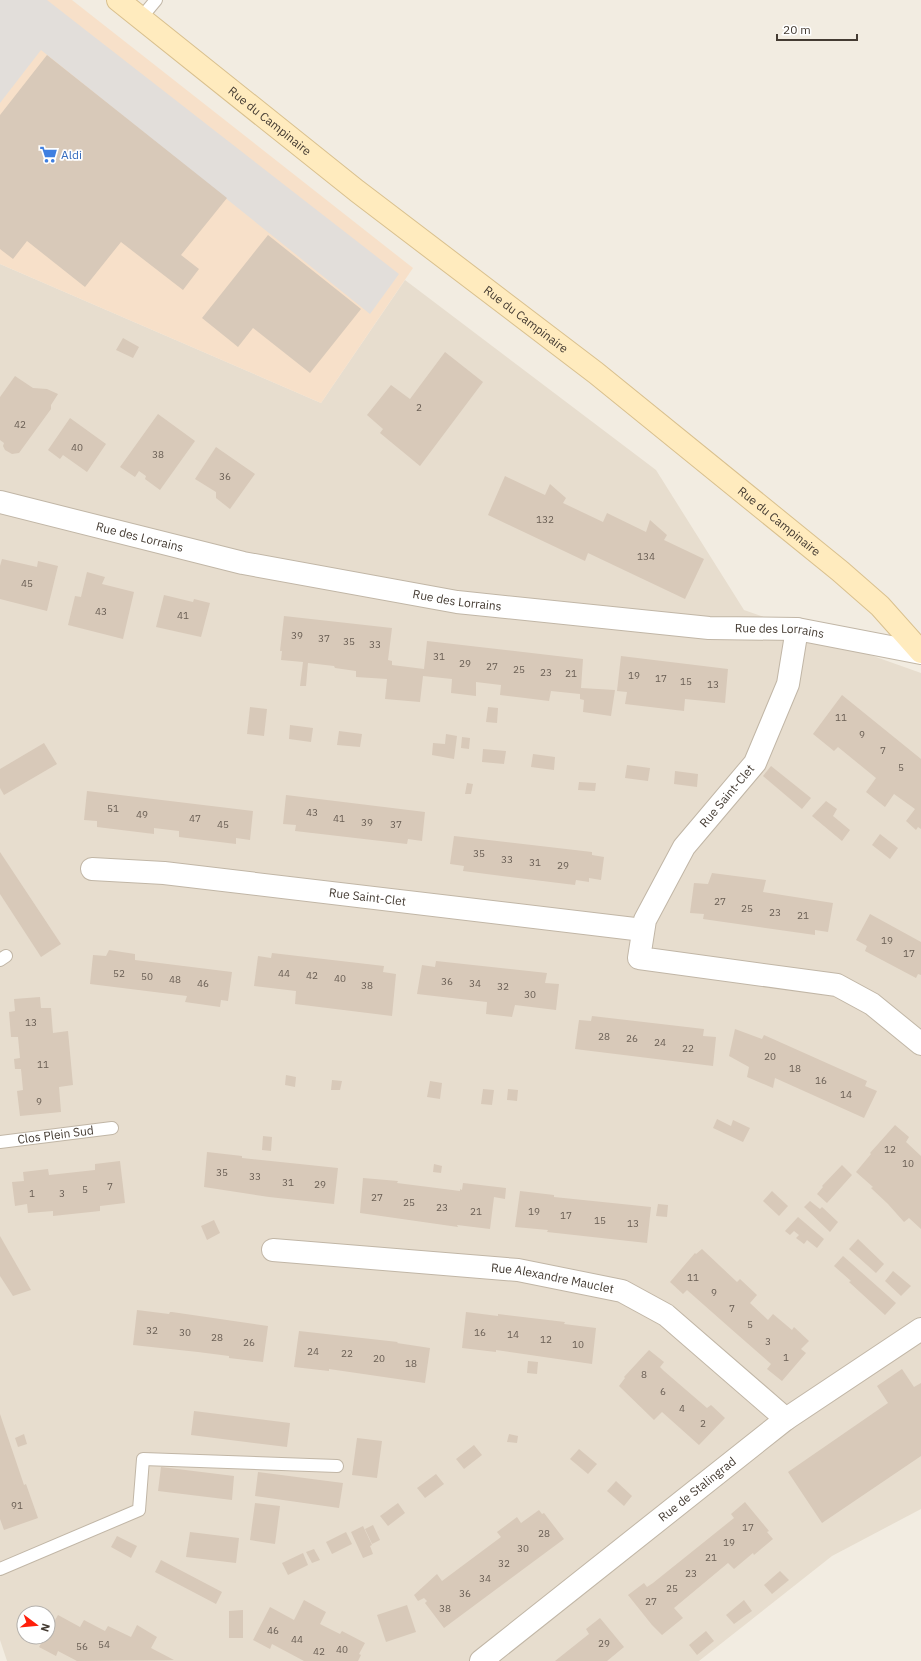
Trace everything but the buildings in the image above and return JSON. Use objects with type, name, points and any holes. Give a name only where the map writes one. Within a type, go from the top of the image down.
[{"type":"main road","name":"Rue du Campinaire","points":[[118,0],[357,191],[620,393],[880,606],[921,652]]},
{"type":"street","name":"Rue des Lorrains","points":[[0,502],[243,563],[457,602],[709,628],[797,629],[921,652]]},
{"type":"street","name":"Rue Saint-Clet","points":[[797,629],[788,684],[755,763],[684,847],[645,920],[639,958],[837,985],[872,1004],[921,1044]]},
{"type":"street","name":"Rue Saint-Clet","points":[[92,869],[164,873],[643,930]]},
{"type":"street","name":"Rue Alexandre Mauclet","points":[[273,1250],[518,1270],[622,1291],[666,1315],[786,1419]]},
{"type":"street","name":"Rue de Stalingrad","points":[[481,1661],[786,1419],[921,1329]]},
{"type":"lane","points":[[141,18],[156,0]]},
{"type":"lane","name":"Clos Plein Sud","points":[[0,1142],[112,1128]]},
{"type":"lane","points":[[0,1569],[139,1510],[143,1459],[337,1466]]},
{"type":"shaded area","points":[[0,0],[72,0],[413,268],[321,403],[0,264]]},
{"type":"shaded area","points":[[0,0],[47,0],[399,274],[370,314],[41,50],[0,103]]},
{"type":"shaded area","points":[[0,264],[321,403],[405,280],[656,470],[744,610],[921,673],[921,1509],[832,1556],[699,1661],[7,1661],[0,1640]]},
{"type":"place","name":"Aldi","points":[[48,155]]}]
